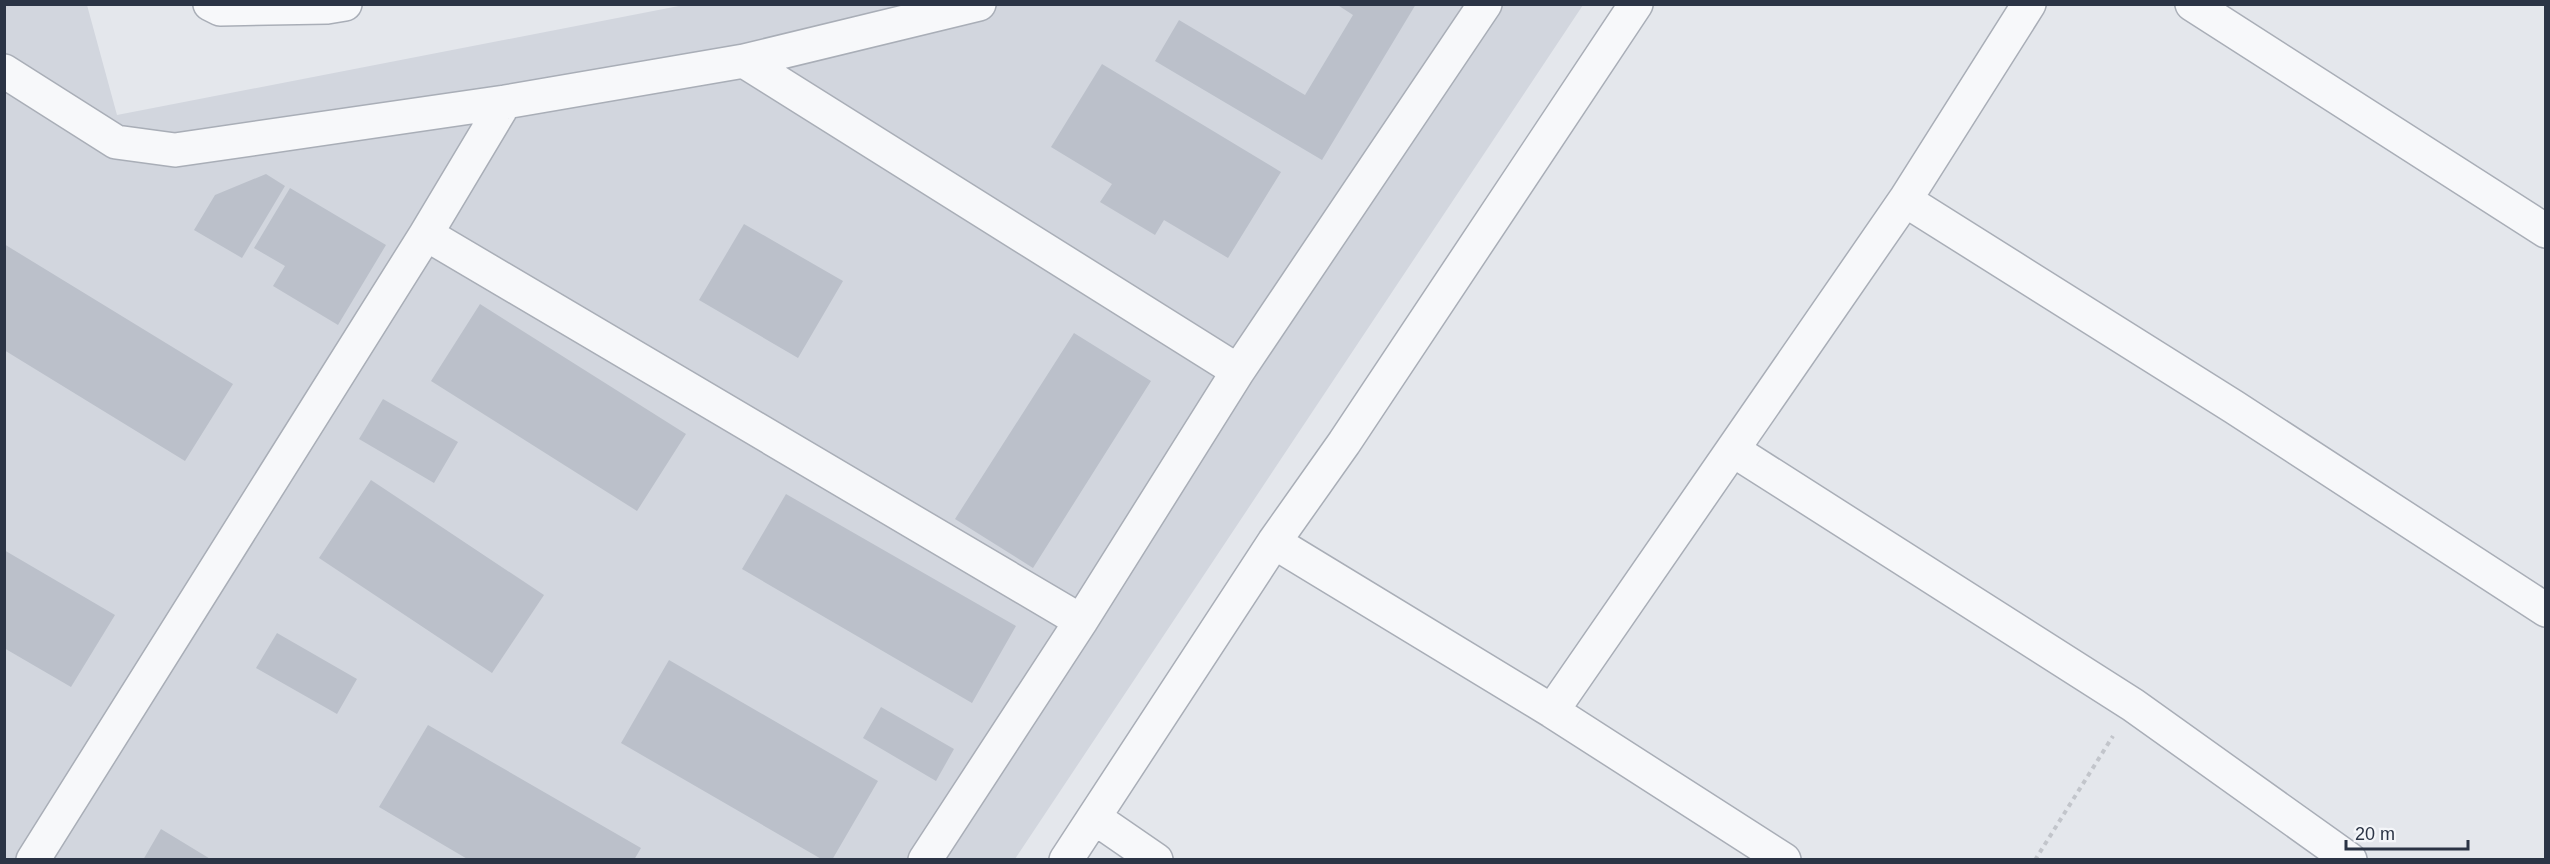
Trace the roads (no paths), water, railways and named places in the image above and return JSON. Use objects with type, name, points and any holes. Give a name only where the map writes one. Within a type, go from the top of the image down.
[{"type":"street","points":[[210,4],[220,9],[327,7],[345,4]]},
{"type":"street","points":[[4,71],[116,141],[175,150],[505,102],[744,61],[979,4]]},
{"type":"street","points":[[925,860],[1081,621],[1238,371],[1485,4]]},
{"type":"street","points":[[1066,860],[1274,542],[1351,434],[1636,4]]},
{"type":"street","points":[[1552,711],[1905,200],[2029,4]]},
{"type":"street","points":[[2192,4],[2546,231]]},
{"type":"street","points":[[744,61],[1238,371]]},
{"type":"street","points":[[33,860],[426,234],[505,102]]},
{"type":"street","points":[[1905,200],[2234,407],[2546,610]]},
{"type":"street","points":[[426,234],[1081,621]]},
{"type":"street","points":[[1733,450],[2133,705],[2350,860]]},
{"type":"street","points":[[1274,542],[1552,711],[1784,860]]},
{"type":"street","points":[[1095,818],[1156,860]]}]
